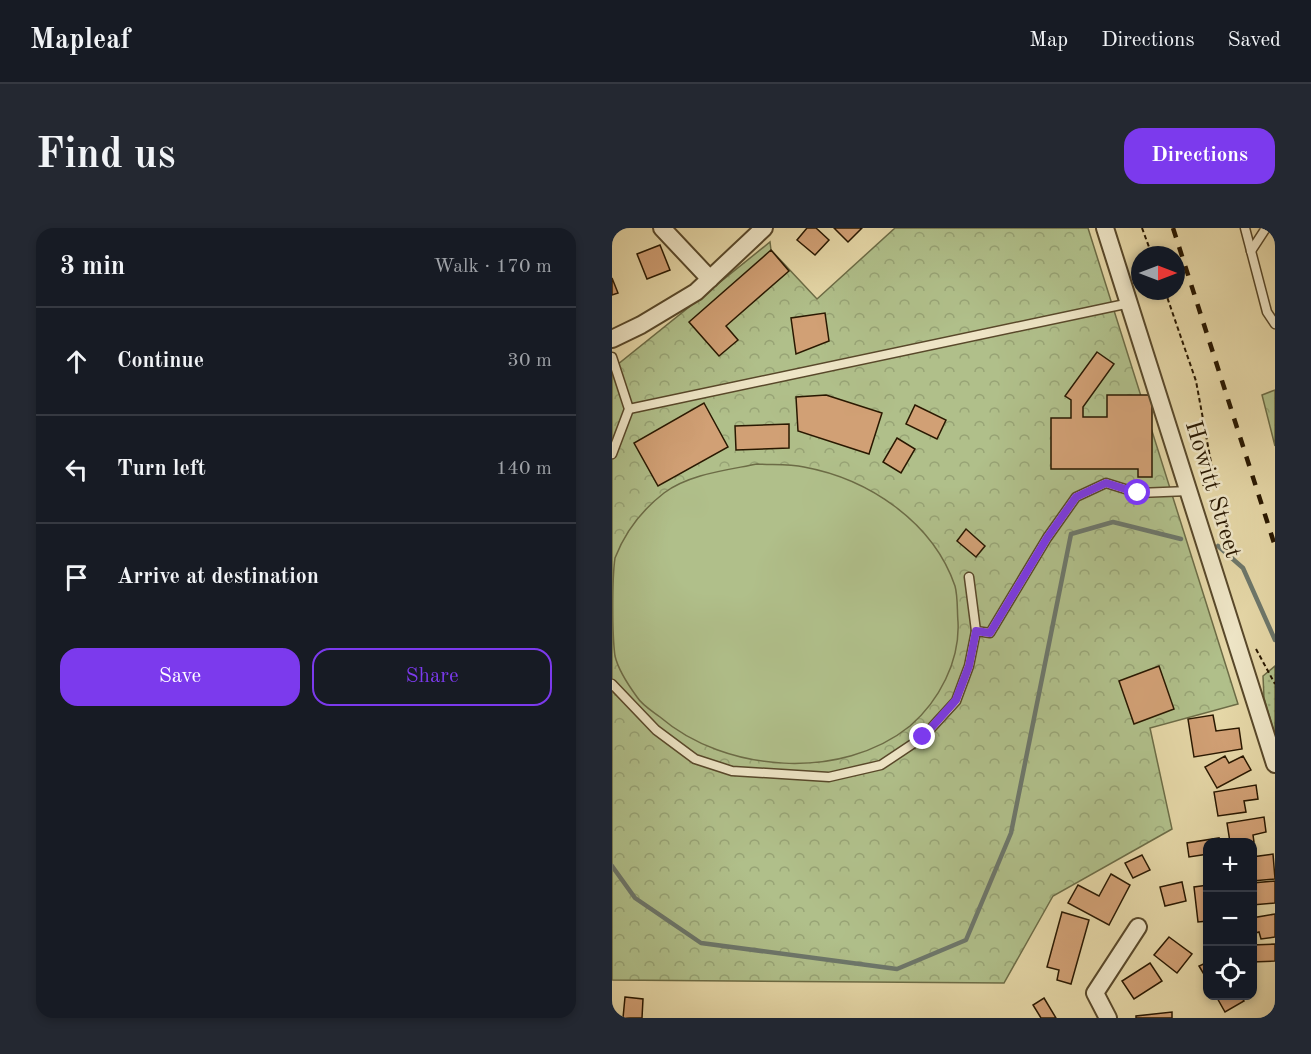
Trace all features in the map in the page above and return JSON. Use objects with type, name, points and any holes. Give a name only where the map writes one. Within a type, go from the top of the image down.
[{"type":"street","points":[[662,228],[710,279]]},
{"type":"street","points":[[612,339],[687,298],[764,228]]},
{"type":"street","name":"Howitt Street","points":[[1105,228],[1195,489],[1275,764]]},
{"type":"street","points":[[1108,1018],[1095,993],[1138,927]]},
{"type":"lane","points":[[1245,228],[1267,312],[1275,324]]},
{"type":"lane","points":[[1251,251],[1266,228]]},
{"type":"lane","points":[[628,409],[1130,303]]},
{"type":"lane","points":[[612,357],[628,409],[612,454]]},
{"type":"lane","points":[[976,631],[990,633],[1047,538],[1076,497],[1106,483],[1138,493],[1195,489]]},
{"type":"lane","points":[[612,684],[656,730],[695,759],[732,771],[829,777],[881,765],[923,737],[956,700],[969,666],[976,631],[969,577]]},
{"type":"path","points":[[1142,228],[1149,246]]},
{"type":"path","points":[[1168,300],[1196,381],[1209,449],[1211,473],[1195,489]]},
{"type":"path","points":[[1252,641],[1275,684]]},
{"type":"green space","points":[[895,228],[1088,228],[1238,704],[1150,728],[1172,829],[1053,896],[1004,983],[612,980],[612,369],[770,242],[771,250],[817,299]]},
{"type":"green space","points":[[1275,390],[1275,446],[1262,395]]},
{"type":"green space","points":[[757,464],[798,466],[828,473],[875,493],[915,523],[945,563],[955,586],[958,637],[946,679],[930,705],[910,726],[882,744],[851,756],[818,762],[784,763],[750,759],[717,750],[687,736],[644,705],[627,683],[616,661],[613,621],[615,558],[635,522],[664,493],[685,481]]},
{"type":"green space","points":[[1275,666],[1275,736],[1264,698],[1263,676]]},
{"type":"building","points":[[807,228],[816,228],[829,240],[815,255],[797,240]]},
{"type":"building","points":[[834,228],[862,228],[848,242]]},
{"type":"building","points":[[660,245],[670,270],[647,279],[637,254]]},
{"type":"building","points":[[771,250],[789,271],[726,326],[738,340],[719,356],[689,322]]},
{"type":"building","points":[[612,278],[618,293],[612,295]]},
{"type":"building","points":[[825,313],[829,341],[796,354],[791,318]]},
{"type":"building","points":[[1097,352],[1114,364],[1083,407],[1083,417],[1107,417],[1107,395],[1152,395],[1152,477],[1138,477],[1138,469],[1051,469],[1051,418],[1071,418],[1071,400],[1065,396]]},
{"type":"building","points":[[826,395],[882,413],[869,454],[798,431],[796,397]]},
{"type":"building","points":[[704,403],[728,447],[658,486],[634,443]]},
{"type":"building","points":[[915,405],[946,420],[937,439],[906,424]]},
{"type":"building","points":[[789,424],[789,448],[736,450],[735,426]]},
{"type":"building","points":[[897,438],[915,449],[901,473],[883,462]]},
{"type":"building","points":[[966,529],[985,546],[976,557],[957,541]]},
{"type":"building","points":[[1159,666],[1174,709],[1134,724],[1119,681]]},
{"type":"building","points":[[1213,715],[1216,731],[1239,728],[1242,749],[1194,757],[1188,719]]},
{"type":"building","points":[[1225,756],[1229,763],[1243,756],[1251,770],[1217,788],[1205,767]]},
{"type":"building","points":[[1256,785],[1258,799],[1244,801],[1246,812],[1218,816],[1214,792]]},
{"type":"building","points":[[1264,817],[1266,832],[1253,835],[1253,838],[1229,838],[1227,823]]},
{"type":"building","points":[[1203,840],[1203,855],[1189,857],[1187,843]]},
{"type":"building","points":[[1273,854],[1275,879],[1257,881],[1257,856]]},
{"type":"building","points":[[1142,855],[1150,870],[1133,878],[1125,863]]},
{"type":"building","points":[[1111,874],[1130,885],[1109,925],[1068,903],[1078,885],[1099,896]]},
{"type":"building","points":[[1275,881],[1275,903],[1257,905],[1257,883]]},
{"type":"building","points":[[1182,882],[1186,901],[1165,906],[1160,887]]},
{"type":"building","points":[[1203,886],[1203,922],[1198,922],[1194,887]]},
{"type":"building","points":[[1062,912],[1089,920],[1071,984],[1057,980],[1059,970],[1047,967]]},
{"type":"building","points":[[1275,914],[1275,937],[1261,939],[1259,932],[1257,933],[1257,917]]},
{"type":"building","points":[[1169,937],[1192,954],[1177,973],[1154,955]]},
{"type":"building","points":[[1275,944],[1275,961],[1257,962],[1257,945]]},
{"type":"building","points":[[1150,963],[1162,981],[1134,999],[1122,981]]},
{"type":"building","points":[[625,997],[643,999],[642,1018],[623,1018]]},
{"type":"building","points":[[1044,998],[1056,1018],[1041,1018],[1033,1005]]},
{"type":"building","points":[[1218,1000],[1243,1000],[1244,1001],[1225,1012]]},
{"type":"building","points":[[1172,1012],[1172,1018],[1136,1018],[1136,1016]]},
{"type":"waterway","points":[[612,866],[635,898],[701,943],[897,969],[966,940],[1011,833],[1071,534],[1113,522],[1181,539]]},
{"type":"waterway","points":[[1218,546],[1243,568],[1275,640]]},
{"type":"railway","points":[[1173,228],[1275,546]]},
{"type":"route","points":[[923,737],[956,700],[969,666],[976,631],[990,633],[1047,538],[1076,497],[1106,483],[1138,493]]}]
